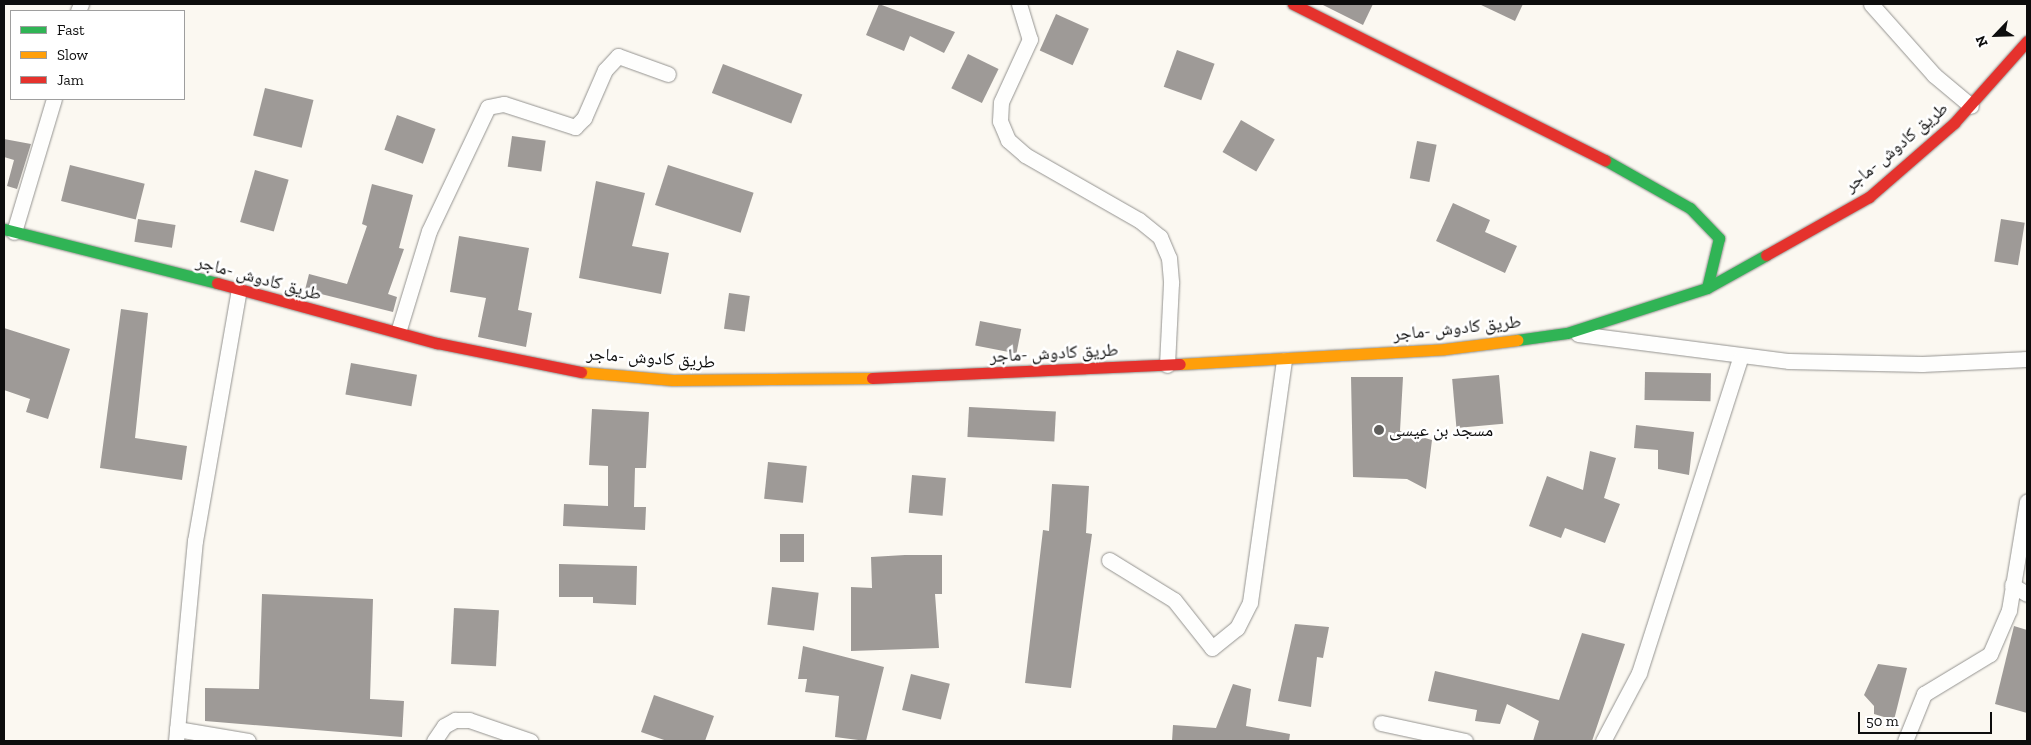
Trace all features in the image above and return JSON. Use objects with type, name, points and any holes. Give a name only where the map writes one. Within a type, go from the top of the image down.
[{"type":"main road","points":[[1293,4],[1570,140],[1690,208],[1718,238],[1716,264],[1707,288]]},
{"type":"main road","name":"طريق كادوش -ماجر","points":[[9,230],[399,330],[437,343],[563,370],[673,380],[917,378],[1284,360],[1444,349],[1567,333],[1707,288],[1869,197],[1971,106],[2027,41]]},
{"type":"street","points":[[1019,4],[1030,39],[1001,102],[1000,121],[1008,140],[1025,155],[1139,220],[1160,238],[1169,258],[1171,283],[1167,365]]},
{"type":"street","points":[[1871,4],[1934,76],[1971,106]]},
{"type":"street","points":[[399,330],[429,231],[488,107],[504,104],[575,127],[584,118],[605,70],[618,56],[627,56],[668,74]]},
{"type":"street","points":[[9,230],[54,100]]},
{"type":"street","points":[[239,290],[195,541],[176,735],[248,741]]},
{"type":"street","points":[[1567,333],[1740,358],[1922,364],[2027,359]]},
{"type":"street","points":[[1603,741],[1638,672],[1740,358]]},
{"type":"street","points":[[1109,560],[1174,600],[1212,648],[1236,628],[1250,602],[1284,360]]},
{"type":"street","points":[[1905,741],[1924,694],[1990,654],[2009,610],[2027,501]]},
{"type":"street","points":[[2012,585],[2027,594]]},
{"type":"street","points":[[434,741],[444,726],[455,720],[469,720],[530,741]]},
{"type":"street","points":[[1380,723],[1465,741]]},
{"type":"building","points":[[879,4],[955,32],[944,53],[910,36],[904,51],[866,35]]},
{"type":"building","points":[[1321,4],[1373,4],[1363,25]]},
{"type":"building","points":[[1479,4],[1523,4],[1515,21]]},
{"type":"building","points":[[1056,14],[1089,29],[1073,65],[1040,51]]},
{"type":"building","points":[[1177,50],[1215,64],[1201,100],[1164,87]]},
{"type":"building","points":[[968,54],[999,69],[982,103],[951,88]]},
{"type":"building","points":[[723,64],[802,94],[791,123],[712,93]]},
{"type":"building","points":[[265,88],[314,100],[302,148],[253,136]]},
{"type":"building","points":[[397,115],[436,129],[423,164],[384,150]]},
{"type":"building","points":[[1241,120],[1275,140],[1256,172],[1222,152]]},
{"type":"building","points":[[512,136],[546,141],[541,171],[508,167]]},
{"type":"building","points":[[4,139],[31,144],[17,189],[7,186],[14,160],[4,157]]},
{"type":"building","points":[[1417,141],[1437,145],[1429,182],[1410,178]]},
{"type":"building","points":[[70,165],[145,184],[136,220],[61,201]]},
{"type":"building","points":[[668,165],[754,193],[741,233],[655,205]]},
{"type":"building","points":[[255,170],[289,180],[274,232],[240,222]]},
{"type":"building","points":[[596,181],[645,193],[632,246],[669,253],[661,294],[579,278]]},
{"type":"building","points":[[372,184],[413,195],[399,248],[404,249],[388,294],[397,297],[393,312],[305,290],[309,274],[347,284],[367,226],[362,224]]},
{"type":"building","points":[[1453,203],[1490,220],[1485,232],[1517,246],[1505,273],[1436,241]]},
{"type":"building","points":[[138,219],[176,225],[172,248],[134,242]]},
{"type":"building","points":[[2001,219],[2025,223],[2018,265],[1994,261]]},
{"type":"building","points":[[459,236],[529,248],[518,310],[532,313],[526,347],[478,337],[486,298],[450,292]]},
{"type":"building","points":[[729,293],[750,296],[745,332],[724,329]]},
{"type":"building","points":[[121,309],[148,313],[135,438],[187,446],[182,480],[100,468]]},
{"type":"building","points":[[980,321],[1021,329],[1016,354],[975,346]]},
{"type":"building","points":[[4,328],[70,349],[48,419],[26,412],[30,399],[4,390]]},
{"type":"building","points":[[351,363],[417,375],[411,406],[345,395]]},
{"type":"building","points":[[1645,372],[1711,373],[1711,401],[1645,400]]},
{"type":"building","points":[[1499,375],[1503,424],[1456,428],[1452,379]]},
{"type":"building","points":[[1351,377],[1403,377],[1400,431],[1432,440],[1426,489],[1407,479],[1353,477]]},
{"type":"building","points":[[969,407],[1056,412],[1054,442],[967,437]]},
{"type":"building","points":[[592,409],[649,412],[646,468],[635,468],[634,507],[646,507],[645,530],[563,526],[564,504],[608,506],[608,466],[589,465]]},
{"type":"building","points":[[1636,425],[1694,432],[1689,475],[1658,469],[1658,450],[1634,448]]},
{"type":"building","points":[[1590,451],[1616,458],[1604,498],[1620,504],[1605,543],[1565,528],[1561,538],[1529,526],[1547,476],[1583,490]]},
{"type":"building","points":[[768,462],[807,466],[803,503],[764,499]]},
{"type":"building","points":[[912,475],[946,478],[943,516],[909,513]]},
{"type":"building","points":[[1052,484],[1089,486],[1086,533],[1092,534],[1071,688],[1025,683],[1043,530],[1049,531]]},
{"type":"building","points":[[780,534],[804,534],[804,562],[780,562]]},
{"type":"building","points":[[942,555],[942,594],[935,594],[939,648],[851,651],[851,587],[872,588],[871,557]]},
{"type":"building","points":[[559,564],[637,566],[636,605],[593,603],[593,597],[559,597]]},
{"type":"building","points":[[772,587],[819,593],[814,630],[767,625]]},
{"type":"building","points":[[262,594],[373,599],[370,699],[404,701],[402,737],[205,721],[205,688],[259,689]]},
{"type":"building","points":[[454,608],[499,610],[496,666],[451,664]]},
{"type":"building","points":[[1295,624],[1329,627],[1323,658],[1317,657],[1311,707],[1278,701]]},
{"type":"building","points":[[2014,626],[2027,630],[2027,713],[1995,704]]},
{"type":"building","points":[[1582,633],[1625,644],[1592,741],[1533,741],[1539,721],[1507,704],[1500,724],[1475,721],[1477,710],[1428,701],[1435,671],[1559,700]]},
{"type":"building","points":[[803,646],[884,667],[866,741],[835,737],[839,696],[805,692],[807,679],[798,679]]},
{"type":"building","points":[[1878,664],[1907,668],[1894,720],[1874,714],[1874,706],[1864,695]]},
{"type":"building","points":[[911,674],[950,684],[941,720],[902,710]]},
{"type":"building","points":[[1233,684],[1251,689],[1246,726],[1290,734],[1289,741],[1172,741],[1173,725],[1216,728]]},
{"type":"building","points":[[654,695],[714,716],[705,741],[667,741],[641,732]]},
{"type":"traffic: fast","points":[[1605,160],[1690,208],[1719,238],[1707,288]]},
{"type":"traffic: fast","points":[[4,229],[217,283]]},
{"type":"traffic: fast","points":[[1517,340],[1567,333],[1707,288],[1766,255]]},
{"type":"traffic: slow","points":[[1180,364],[1445,349],[1517,340]]},
{"type":"traffic: slow","points":[[581,372],[673,380],[872,378]]},
{"type":"traffic: jam","points":[[1293,4],[1605,160]]},
{"type":"traffic: jam","points":[[1766,255],[1869,197],[1954,123],[2027,41]]},
{"type":"traffic: jam","points":[[217,283],[437,343],[581,372]]},
{"type":"traffic: jam","points":[[872,378],[1180,364]]},
{"type":"place","name":"مسجد بن عيسى","points":[[1379,430]]}]
